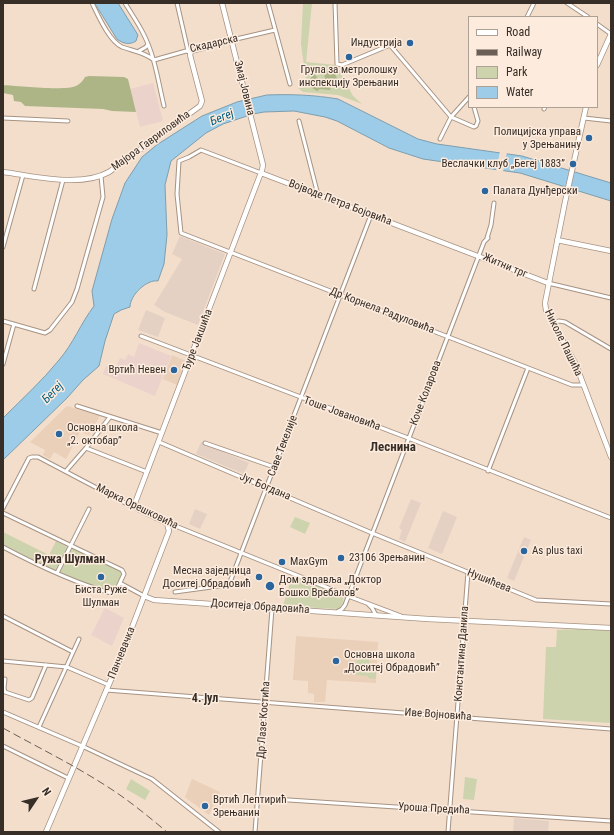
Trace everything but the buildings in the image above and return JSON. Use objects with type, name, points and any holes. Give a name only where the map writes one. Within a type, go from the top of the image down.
[{"type":"street","points":[[92,3],[108,34],[116,43],[139,51],[154,60]]},
{"type":"street","points":[[125,3],[141,28],[148,44],[154,60],[164,106]]},
{"type":"street","points":[[177,3],[189,51]]},
{"type":"street","name":"Змај Јовина","points":[[222,3],[254,126],[263,165],[262,173]]},
{"type":"street","points":[[268,3],[290,84]]},
{"type":"street","points":[[335,3],[337,64],[342,65],[390,45],[451,117],[474,127],[477,125],[478,121],[474,108]]},
{"type":"street","points":[[528,16],[534,3]]},
{"type":"street","points":[[567,3],[586,16]]},
{"type":"street","points":[[598,25],[611,34],[598,63]]},
{"type":"street","name":"Скадарска","points":[[154,60],[275,30]]},
{"type":"street","points":[[139,51],[148,44]]},
{"type":"street","name":"Мајора Гавриловића","points":[[3,172],[63,180],[94,178],[101,176],[123,162],[202,103],[189,51]]},
{"type":"street","points":[[440,139],[451,117],[468,98]]},
{"type":"street","name":"Николе Пашића","points":[[586,108],[545,297],[545,306],[569,351],[611,457]]},
{"type":"street","points":[[3,118],[68,121]]},
{"type":"street","points":[[584,118],[611,121]]},
{"type":"street","points":[[299,121],[318,195]]},
{"type":"street","name":"Војводе Петра Бојовића","points":[[181,233],[177,194],[179,161],[201,150],[479,257]]},
{"type":"street","name":"Ђуре Јакшића","points":[[136,506],[135,503],[262,173]]},
{"type":"street","points":[[3,247],[5,235],[23,175]]},
{"type":"street","points":[[3,321],[45,333],[50,330],[73,300],[103,197],[101,176]]},
{"type":"street","points":[[34,289],[63,180]]},
{"type":"street","name":"Житни трг","points":[[494,203],[491,225],[479,257],[548,284]]},
{"type":"street","name":"Саве Текелије","points":[[175,592],[226,585],[230,582],[371,215]]},
{"type":"street","name":"Др Корнела Радуловића","points":[[181,233],[572,385],[583,385]]},
{"type":"street","points":[[557,240],[611,251]]},
{"type":"street","name":"Коче Коларова","points":[[337,612],[344,607],[479,257]]},
{"type":"street","points":[[548,284],[611,298]]},
{"type":"street","points":[[553,323],[565,322],[611,349]]},
{"type":"street","points":[[3,364],[14,324]]},
{"type":"street","name":"Тоше Јовановића","points":[[141,336],[408,438],[488,471],[611,518]]},
{"type":"street","points":[[488,471],[528,368]]},
{"type":"street","points":[[78,406],[162,434]]},
{"type":"street","points":[[66,471],[110,417]]},
{"type":"street","name":"Југ Богдана","points":[[159,442],[372,533]]},
{"type":"street","name":"Југ Богдана","points":[[205,443],[274,467]]},
{"type":"street","points":[[86,448],[147,472]]},
{"type":"street","name":"Марка Орешковића","points":[[3,508],[29,458],[34,456],[66,471],[131,506],[136,506],[138,509],[164,521],[168,525],[173,525],[241,553]]},
{"type":"street","points":[[57,573],[89,509]]},
{"type":"street","points":[[3,513],[122,570],[124,574],[116,591],[111,593],[98,590],[33,562],[3,546]]},
{"type":"street","name":"Панчевачка","points":[[46,832],[132,631],[169,531],[168,525]]},
{"type":"street","name":"Нушићева","points":[[372,533],[536,600],[611,604]]},
{"type":"street","points":[[241,553],[364,602],[372,608],[377,616]]},
{"type":"street","name":"Константина Данила","points":[[448,832],[468,572]]},
{"type":"street","points":[[120,583],[144,596]]},
{"type":"street","name":"Доситеја Обрадовића","points":[[144,596],[154,600],[272,609],[337,612],[404,618],[611,628]]},
{"type":"street","name":"Доситеја Обрадовића","points":[[364,602],[404,618]]},
{"type":"street","name":"Др Лазе Костића","points":[[255,832],[272,609]]},
{"type":"street","points":[[3,616],[73,652]]},
{"type":"street","points":[[39,727],[80,639]]},
{"type":"street","points":[[3,661],[67,667],[109,685]]},
{"type":"street","points":[[5,679],[5,692],[29,700],[32,698],[46,665]]},
{"type":"street","name":"Иве Војновића","points":[[106,690],[611,729]]},
{"type":"street","points":[[3,712],[82,746],[152,779],[219,832]]},
{"type":"street","points":[[3,746],[68,778]]},
{"type":"street","name":"Уроша Предића","points":[[258,798],[372,806],[450,809],[611,821]]},
{"type":"shaded area","points":[[153,83],[163,121],[140,127],[130,89]]},
{"type":"shaded area","points":[[180,236],[225,254],[198,325],[165,312],[154,305],[182,259],[172,254]]},
{"type":"shaded area","points":[[146,310],[165,318],[158,337],[138,330]]},
{"type":"shaded area","points":[[139,343],[171,356],[155,396],[103,374],[106,366],[115,369],[120,358],[125,360],[128,354],[134,357]]},
{"type":"shaded area","name":"Вртић Невен","points":[[172,355],[186,361],[177,385],[163,379]]},
{"type":"shaded area","name":"Основна школа „2. октобар”","points":[[67,406],[100,416],[89,435],[80,432],[66,459],[54,452],[50,459],[43,455],[45,450],[30,442]]},
{"type":"shaded area","points":[[201,442],[249,463],[244,474],[196,454]]},
{"type":"shaded area","points":[[411,499],[421,503],[405,542],[399,539],[402,530],[399,528]]},
{"type":"shaded area","points":[[195,509],[207,514],[200,529],[189,524]]},
{"type":"shaded area","points":[[443,511],[457,517],[442,554],[428,548]]},
{"type":"shaded area","points":[[524,537],[531,540],[514,581],[507,578]]},
{"type":"shaded area","points":[[105,608],[124,618],[112,646],[91,635]]},
{"type":"shaded area","name":"Основна школа „Доситеј Обрадовић”","points":[[296,636],[378,642],[376,683],[327,680],[325,702],[314,702],[314,694],[308,693],[308,681],[293,680]]},
{"type":"shaded area","name":"Вртић Лептирић Зрењанин","points":[[192,779],[220,792],[209,815],[185,797]]},
{"type":"shaded area","points":[[514,818],[549,821],[548,832],[513,832]]},
{"type":"green space","points":[[303,3],[312,3],[306,62],[336,65],[353,96],[362,104],[338,95],[303,92],[298,88],[307,87],[301,44]]},
{"type":"green space","points":[[330,68],[334,70],[337,79],[332,81],[330,90],[320,89],[317,91],[312,88],[310,81],[313,71],[319,81],[323,82],[325,79],[325,73]]},
{"type":"green space","points":[[85,77],[124,77],[128,79],[136,112],[103,109],[25,106],[21,102],[14,101],[13,95],[3,93],[3,85],[62,88],[76,86]]},
{"type":"green space","points":[[295,517],[310,523],[305,534],[290,527]]},
{"type":"green space","points":[[3,532],[49,555],[56,541],[69,548],[57,572],[3,544]]},
{"type":"green space","points":[[72,548],[123,573],[113,591],[98,588],[59,572]]},
{"type":"green space","points":[[292,576],[343,596],[342,605],[338,609],[283,606]]},
{"type":"green space","points":[[557,630],[611,630],[611,723],[543,719],[546,647],[556,647]]},
{"type":"green space","points":[[357,653],[369,653],[369,665],[376,665],[376,679],[368,678],[368,676],[356,675]]},
{"type":"green space","points":[[465,777],[477,779],[474,800],[463,799]]},
{"type":"green space","points":[[131,779],[150,791],[145,800],[126,789]]},
{"type":"water","points":[[95,3],[118,3],[138,35],[136,41],[126,43],[117,39]]},
{"type":"water","name":"Бегеј","points":[[267,95],[303,95],[338,99],[418,139],[437,144],[522,156],[611,183],[611,201],[520,173],[423,159],[389,148],[337,121],[325,117],[294,111],[264,112],[223,124],[206,133],[171,161],[165,185],[167,235],[164,264],[158,281],[144,285],[136,293],[130,307],[114,314],[99,366],[3,460],[3,418],[39,383],[59,360],[69,347],[94,306],[92,291],[112,219],[125,183],[142,157],[158,144],[202,116],[237,102]]},
{"type":"pier","points":[[500,151],[507,152],[503,172],[496,171]]},
{"type":"railway","points":[[3,728],[98,781],[133,804],[167,832]]},
{"type":"place","name":"Индустрија","points":[[410,43]]},
{"type":"place","name":"Група за метролошку инспекцију Зрењанин","points":[[349,57]]},
{"type":"place","name":"Полицијска управа у Зрењанину","points":[[589,138]]},
{"type":"place","name":"Веслачки клуб „Бегеј 1883”","points":[[573,164]]},
{"type":"place","name":"Палата Дунђерски","points":[[485,191]]},
{"type":"place","name":"Вртић Невен","points":[[174,370]]},
{"type":"place","name":"Основна школа „2. октобар”","points":[[59,434]]},
{"type":"place","name":"As plus taxi","points":[[524,551]]},
{"type":"place","name":"23106 Зрењанин","points":[[341,558]]},
{"type":"place","name":"MaxGym","points":[[282,562]]},
{"type":"place","name":"Биста Руже Шулман","points":[[101,577]]},
{"type":"place","name":"Месна заједница Доситеј Обрадовић","points":[[259,577]]},
{"type":"place","name":"Дом здравља „Доктор Бошко Вребалов”","points":[[270,586]]},
{"type":"place","name":"Основна школа „Доситеј Обрадовић”","points":[[336,661]]},
{"type":"place","name":"Вртић Лептирић Зрењанин","points":[[205,806]]},
{"type":"district","name":"Леснина","points":[[393,448]]},
{"type":"district","name":"Ружа Шулман","points":[[70,560]]},
{"type":"district","name":"4. јул","points":[[205,699]]}]
